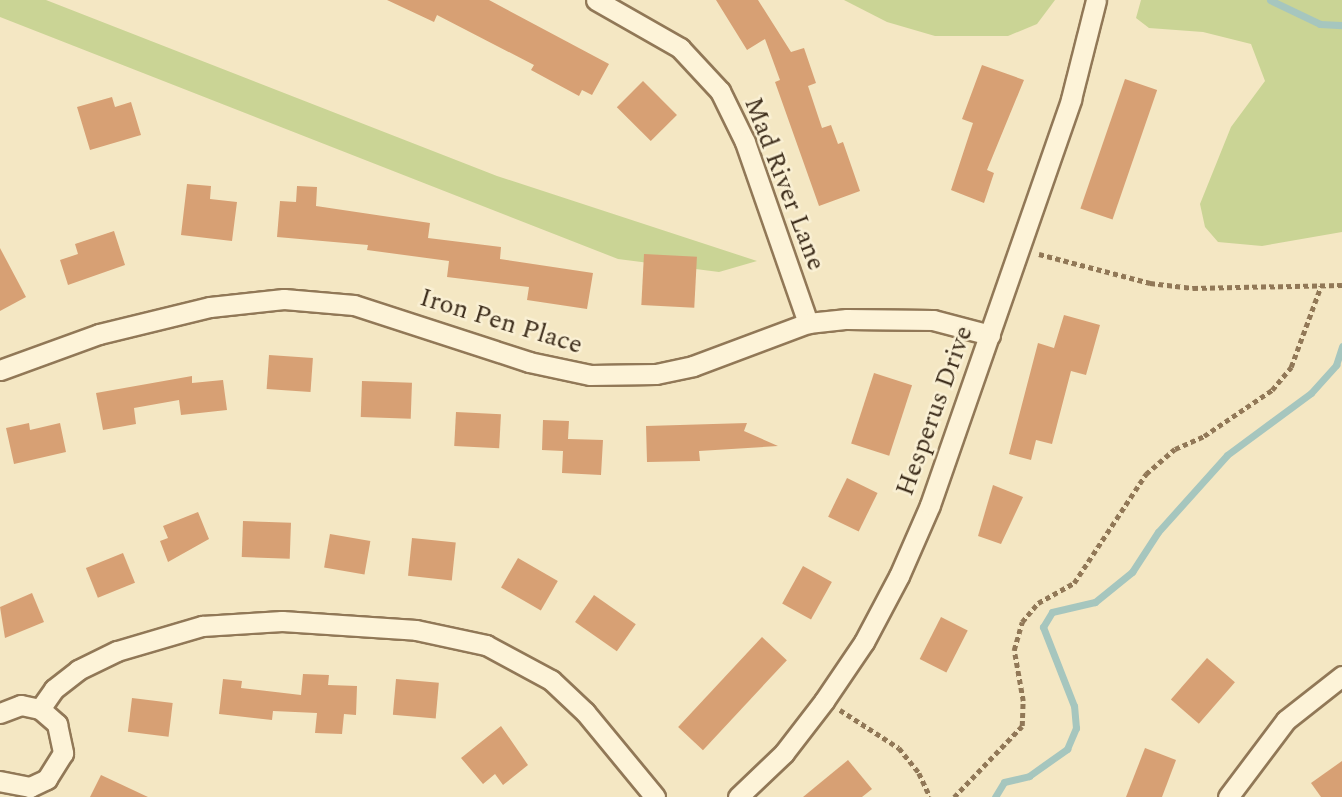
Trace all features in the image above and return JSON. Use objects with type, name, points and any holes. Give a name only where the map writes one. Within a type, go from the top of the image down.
[{"type":"street","name":"Mad River Lane","points":[[596,0],[680,48],[720,91],[745,142],[808,323]]},
{"type":"street","name":"Hesperus Drive","points":[[738,797],[784,752],[824,701],[864,642],[899,576],[930,505],[1020,249],[1071,99],[1096,0]]},
{"type":"street","name":"Iron Pen Place","points":[[0,370],[99,334],[210,307],[284,299],[355,305],[529,362],[590,375],[656,374],[693,366],[808,323],[847,319],[933,320],[990,335]]},
{"type":"street","points":[[40,709],[54,689],[78,670],[117,651],[202,626],[282,621],[416,629],[486,645],[551,680],[584,712],[655,797]]},
{"type":"street","points":[[1227,797],[1286,720],[1342,676]]},
{"type":"street","points":[[0,713],[21,705],[40,709],[57,724],[63,740],[57,768],[47,779],[30,787],[0,780]]},
{"type":"path","points":[[1020,249],[1182,287],[1342,285]]},
{"type":"path","points":[[954,797],[1022,726],[1023,701],[1014,650],[1022,622],[1038,603],[1074,583],[1146,474],[1175,449],[1204,436],[1272,390],[1291,367],[1321,286]]},
{"type":"path","points":[[824,701],[899,748],[919,773],[930,797]]},
{"type":"green space","points":[[0,0],[46,0],[497,176],[757,261],[719,272],[618,259],[0,17]]},
{"type":"green space","points":[[844,0],[1055,0],[1037,24],[1008,36],[935,36],[887,22]]},
{"type":"green space","points":[[1141,0],[1342,0],[1342,232],[1262,246],[1218,242],[1205,227],[1200,204],[1231,127],[1265,81],[1251,44],[1203,32],[1149,28],[1136,18]]},
{"type":"building","points":[[387,0],[489,0],[609,64],[592,95],[582,90],[579,96],[531,70],[534,65],[437,15],[434,22]]},
{"type":"building","points":[[716,0],[758,0],[791,52],[804,48],[816,83],[808,86],[822,128],[831,125],[838,144],[843,142],[860,191],[819,206],[775,82],[780,80],[765,39],[747,50]]},
{"type":"building","points":[[982,65],[1024,80],[987,170],[994,173],[984,203],[951,190],[973,123],[962,119]]},
{"type":"building","points":[[1125,79],[1157,90],[1113,220],[1080,209]]},
{"type":"building","points":[[643,81],[677,115],[651,141],[617,107]]},
{"type":"building","points":[[112,97],[115,107],[131,102],[141,135],[90,150],[77,107]]},
{"type":"building","points":[[187,184],[211,186],[210,199],[237,202],[232,241],[181,235]]},
{"type":"building","points":[[297,186],[317,187],[316,206],[430,223],[428,238],[501,247],[500,259],[593,273],[587,309],[527,300],[529,287],[447,277],[449,261],[367,250],[368,245],[277,237],[280,201],[296,202]]},
{"type":"building","points":[[114,231],[125,265],[68,285],[60,260],[78,254],[75,244]]},
{"type":"building","points":[[0,248],[26,297],[0,311]]},
{"type":"building","points":[[644,254],[697,257],[694,308],[641,305]]},
{"type":"building","points":[[1064,315],[1100,325],[1086,375],[1071,371],[1052,444],[1036,440],[1031,460],[1009,454],[1038,343],[1054,348]]},
{"type":"building","points":[[269,355],[313,358],[311,392],[267,389]]},
{"type":"building","points":[[874,373],[912,385],[889,456],[851,443]]},
{"type":"building","points":[[192,376],[192,383],[223,380],[227,410],[181,415],[179,400],[134,408],[136,424],[103,430],[96,393]]},
{"type":"building","points":[[362,381],[412,383],[411,419],[361,417]]},
{"type":"building","points":[[456,412],[501,414],[499,448],[454,446]]},
{"type":"building","points":[[543,420],[569,421],[568,439],[603,440],[601,475],[562,473],[563,451],[542,450]]},
{"type":"building","points":[[29,423],[30,430],[60,423],[66,452],[14,464],[6,428]]},
{"type":"building","points":[[747,423],[744,431],[778,446],[699,451],[700,461],[647,462],[646,426]]},
{"type":"building","points":[[847,478],[878,493],[859,532],[828,517]]},
{"type":"building","points":[[993,485],[1023,497],[1001,544],[978,536]]},
{"type":"building","points":[[198,512],[209,539],[168,562],[160,541],[168,538],[163,526]]},
{"type":"building","points":[[243,521],[291,523],[290,559],[242,557]]},
{"type":"building","points":[[330,534],[370,541],[364,575],[324,567]]},
{"type":"building","points":[[412,538],[456,543],[452,580],[408,576]]},
{"type":"building","points":[[123,553],[135,583],[98,598],[86,568]]},
{"type":"building","points":[[518,558],[558,581],[541,610],[501,587]]},
{"type":"building","points":[[803,566],[832,582],[811,620],[782,604]]},
{"type":"building","points":[[32,593],[44,622],[5,638],[0,607]]},
{"type":"building","points":[[594,595],[636,624],[617,651],[575,622]]},
{"type":"building","points":[[941,617],[968,631],[946,672],[920,659]]},
{"type":"building","points":[[762,637],[787,660],[703,750],[678,727]]},
{"type":"building","points":[[1207,658],[1235,682],[1199,724],[1171,700]]},
{"type":"building","points":[[303,674],[329,675],[328,685],[357,686],[356,715],[344,714],[342,734],[315,733],[317,713],[273,711],[272,720],[219,714],[223,679],[242,681],[241,688],[301,695]]},
{"type":"building","points":[[396,679],[439,683],[436,719],[393,715]]},
{"type":"building","points":[[132,698],[173,703],[169,737],[128,732]]},
{"type":"building","points":[[501,726],[528,765],[503,785],[495,774],[483,784],[461,758]]},
{"type":"building","points":[[1145,748],[1176,760],[1162,797],[1126,797]]},
{"type":"building","points":[[848,760],[872,789],[862,797],[803,797]]},
{"type":"building","points":[[1342,761],[1342,797],[1321,797],[1311,783]]},
{"type":"building","points":[[101,775],[148,797],[90,797]]},
{"type":"waterway","points":[[1270,0],[1320,24],[1342,25]]},
{"type":"waterway","points":[[995,797],[1004,782],[1029,776],[1067,749],[1076,728],[1074,706],[1043,627],[1052,612],[1095,602],[1132,572],[1158,532],[1227,455],[1311,393],[1336,365],[1342,346]]}]
